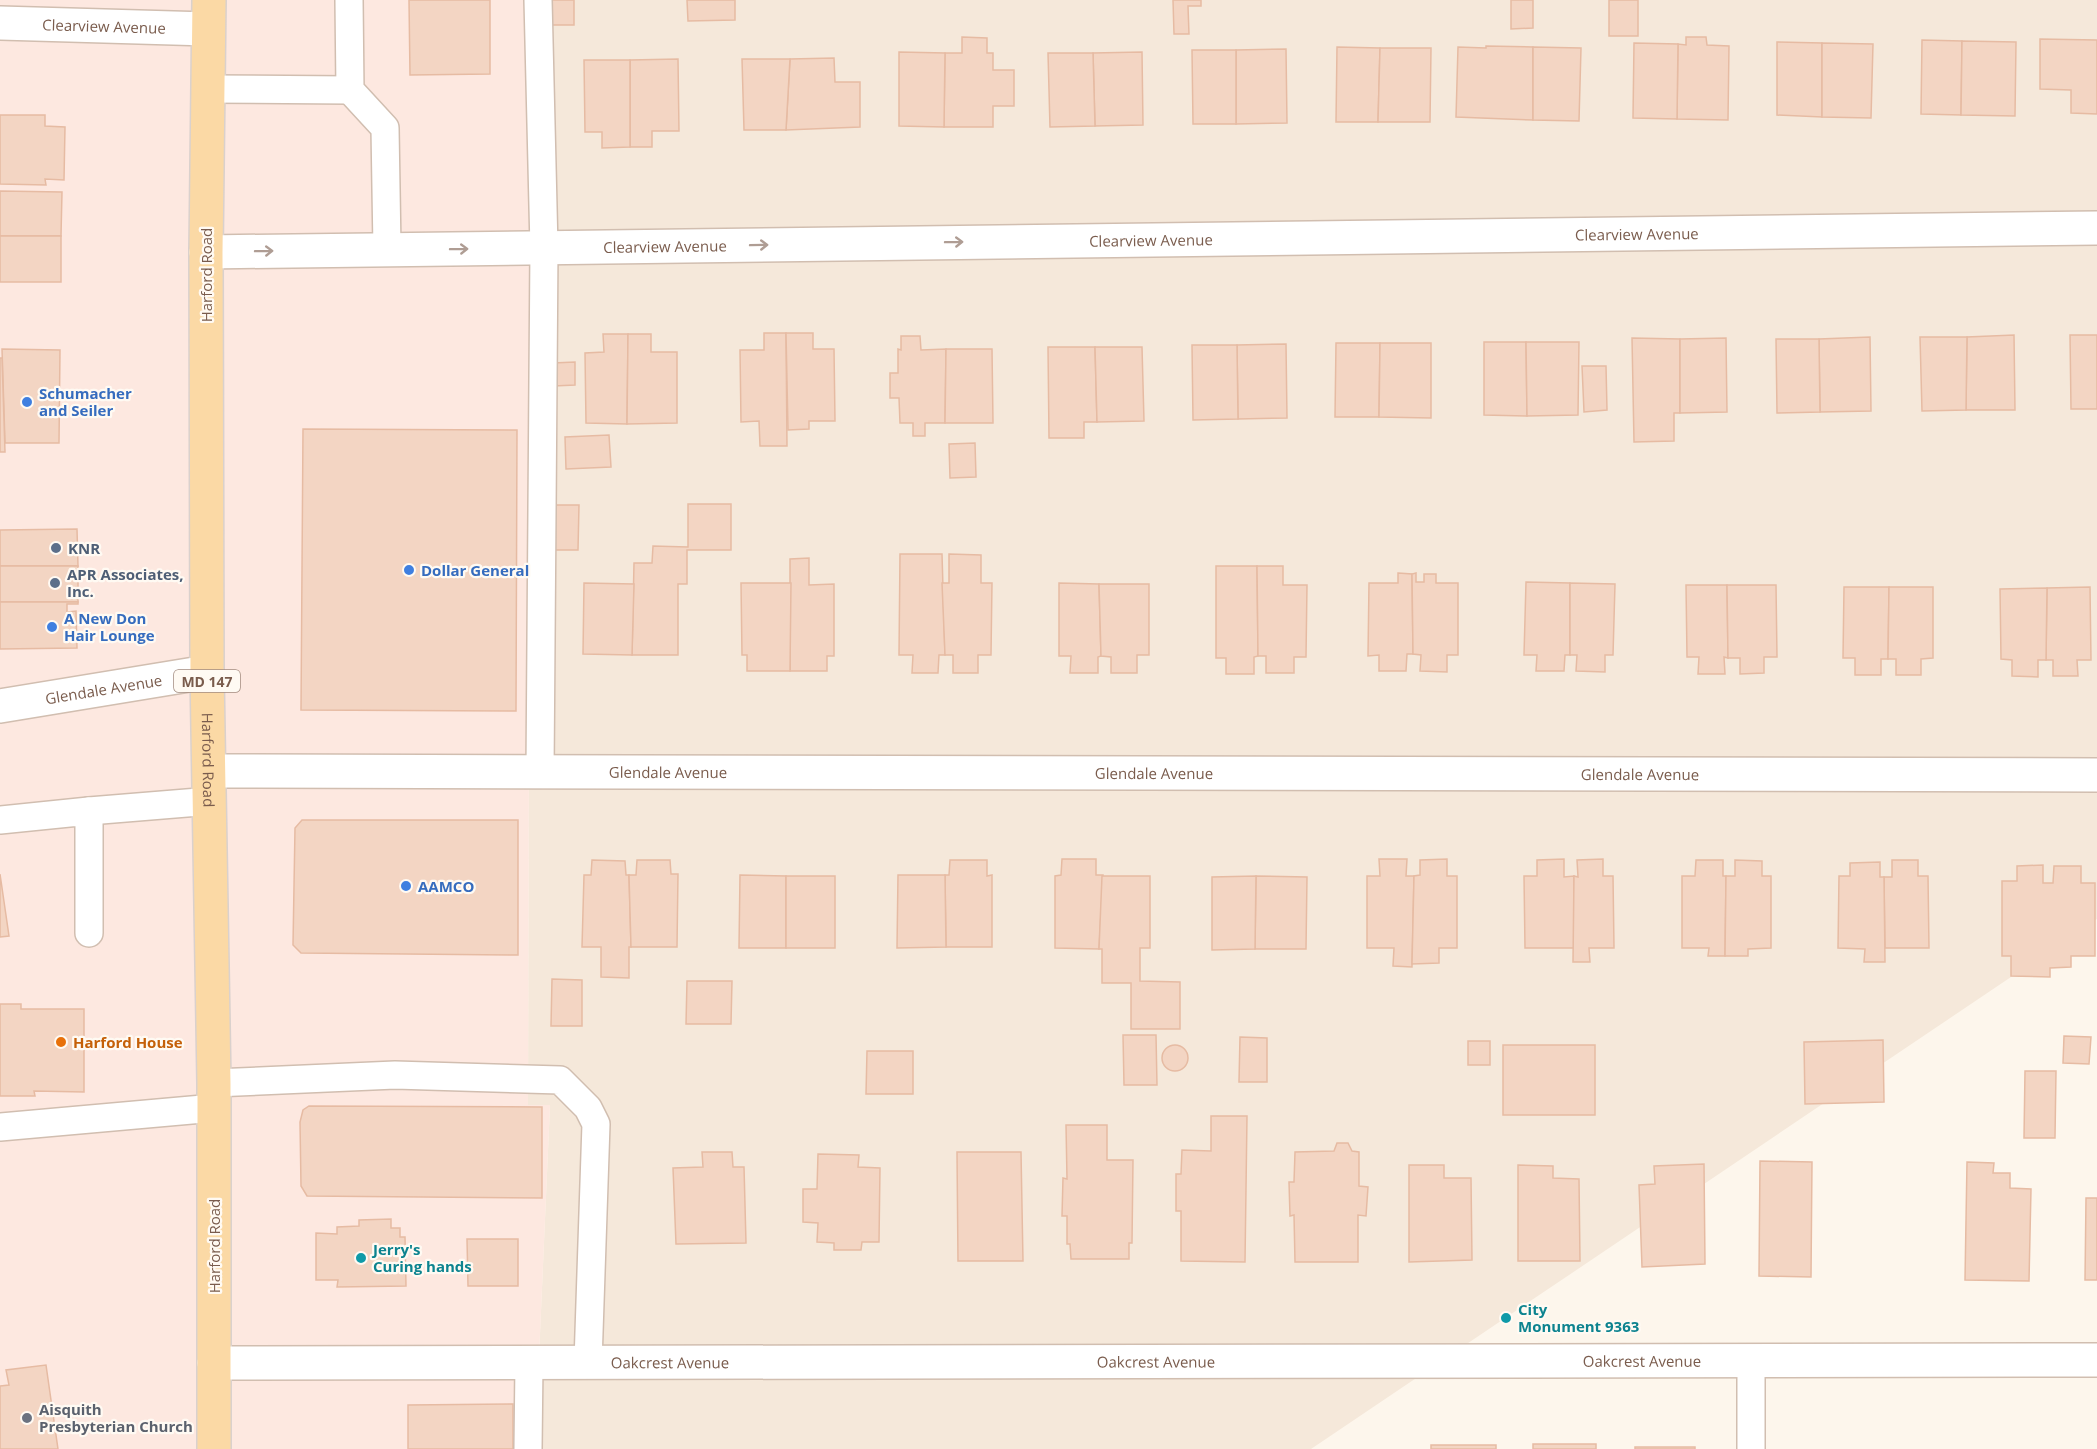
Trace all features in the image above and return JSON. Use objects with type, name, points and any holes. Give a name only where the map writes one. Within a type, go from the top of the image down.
[{"type":"main road","name":"Harford Road","points":[[209,14],[206,252],[207,672],[214,1095],[214,1449]]},
{"type":"street","name":"Clearview Avenue","points":[[0,23],[209,14]]},
{"type":"street","name":"Clearview Avenue","points":[[206,252],[2097,228]]},
{"type":"street","name":"Glendale Avenue","points":[[0,706],[207,672]]},
{"type":"street","name":"Glendale Avenue","points":[[210,786],[540,772],[2097,775]]},
{"type":"street","name":"Oakcrest Avenue","points":[[214,1363],[2097,1360]]},
{"type":"lane","points":[[349,0],[350,90],[385,128],[387,249]]},
{"type":"lane","points":[[538,0],[544,248],[540,772]]},
{"type":"lane","points":[[208,89],[350,90]]},
{"type":"lane","points":[[0,820],[89,811],[210,786]]},
{"type":"lane","points":[[89,811],[89,933]]},
{"type":"lane","points":[[0,1127],[214,1095],[396,1075],[560,1080],[588,1108],[596,1124],[588,1362]]},
{"type":"lane","points":[[1751,1360],[1751,1449]]},
{"type":"lane","points":[[528,1449],[529,1363]]},
{"type":"shaded area","points":[[0,0],[531,0],[528,1105],[550,1105],[535,1449],[0,1449]]},
{"type":"shaded area","points":[[531,0],[2097,0],[2097,919],[1311,1449],[535,1449],[550,1105],[528,1106]]},
{"type":"building","points":[[409,0],[490,0],[490,74],[410,75]]},
{"type":"building","points":[[551,0],[574,0],[574,25],[552,25]]},
{"type":"building","points":[[687,0],[735,0],[735,20],[688,21]]},
{"type":"building","points":[[1173,0],[1201,0],[1201,6],[1188,6],[1189,34],[1174,34]]},
{"type":"building","points":[[1511,0],[1533,0],[1533,28],[1511,29]]},
{"type":"building","points":[[1609,0],[1638,0],[1638,36],[1609,36]]},
{"type":"building","points":[[962,37],[987,38],[987,53],[993,53],[993,70],[1014,70],[1014,106],[993,106],[993,127],[944,127],[945,53],[962,53]]},
{"type":"building","points":[[1686,37],[1706,37],[1707,45],[1729,46],[1728,120],[1677,119],[1678,44],[1686,45]]},
{"type":"building","points":[[2040,39],[2097,40],[2097,114],[2071,113],[2071,90],[2040,89]]},
{"type":"building","points":[[1922,40],[1962,41],[1961,115],[1921,114]]},
{"type":"building","points":[[1962,41],[2016,42],[2015,116],[1961,115]]},
{"type":"building","points":[[1777,42],[1822,43],[1822,117],[1777,115]]},
{"type":"building","points":[[1634,43],[1678,44],[1677,119],[1633,118]]},
{"type":"building","points":[[1822,43],[1873,44],[1871,118],[1822,117]]},
{"type":"building","points":[[1486,46],[1533,47],[1533,120],[1456,117],[1458,47],[1486,48]]},
{"type":"building","points":[[1337,47],[1380,48],[1378,122],[1336,122]]},
{"type":"building","points":[[1533,47],[1581,48],[1579,121],[1533,120]]},
{"type":"building","points":[[1380,48],[1431,48],[1430,122],[1378,122]]},
{"type":"building","points":[[1286,49],[1287,123],[1236,124],[1236,50]]},
{"type":"building","points":[[1192,50],[1236,50],[1236,124],[1193,124]]},
{"type":"building","points":[[899,52],[945,53],[944,127],[899,126]]},
{"type":"building","points":[[1142,52],[1143,125],[1095,126],[1093,53]]},
{"type":"building","points":[[1048,53],[1093,53],[1095,126],[1050,127]]},
{"type":"building","points":[[834,58],[835,82],[860,82],[860,127],[786,130],[790,59]]},
{"type":"building","points":[[678,59],[679,131],[652,131],[652,147],[630,147],[630,60]]},
{"type":"building","points":[[742,59],[790,59],[786,130],[744,130]]},
{"type":"building","points":[[584,60],[630,60],[630,147],[602,148],[602,132],[585,132]]},
{"type":"building","points":[[0,115],[45,115],[45,126],[65,127],[64,180],[45,179],[46,185],[0,184]]},
{"type":"building","points":[[0,191],[62,192],[61,236],[0,236]]},
{"type":"building","points":[[0,236],[61,236],[61,282],[0,282]]},
{"type":"building","points":[[764,333],[786,333],[787,446],[760,446],[759,421],[741,422],[740,350],[764,350]]},
{"type":"building","points":[[786,333],[813,333],[813,349],[834,349],[835,421],[809,421],[809,429],[788,430]]},
{"type":"building","points":[[603,334],[628,334],[627,424],[586,423],[585,353],[604,352]]},
{"type":"building","points":[[628,334],[651,334],[651,352],[677,352],[677,423],[627,424]]},
{"type":"building","points":[[2014,335],[2015,410],[1966,410],[1967,337]]},
{"type":"building","points":[[2070,335],[2097,335],[2097,409],[2071,409]]},
{"type":"building","points":[[901,336],[920,336],[921,350],[946,349],[945,423],[925,423],[925,436],[913,436],[913,423],[900,423],[899,398],[890,398],[890,373],[898,373],[898,349],[901,350]]},
{"type":"building","points":[[1870,337],[1871,411],[1820,412],[1819,339]]},
{"type":"building","points":[[1920,337],[1967,337],[1966,410],[1922,411]]},
{"type":"building","points":[[1632,338],[1680,339],[1680,413],[1674,413],[1674,441],[1634,442]]},
{"type":"building","points":[[1726,338],[1727,412],[1680,413],[1680,339]]},
{"type":"building","points":[[1776,339],[1819,339],[1820,412],[1777,413]]},
{"type":"building","points":[[1484,342],[1526,342],[1527,416],[1484,415]]},
{"type":"building","points":[[1526,342],[1579,342],[1578,415],[1527,416]]},
{"type":"building","points":[[1336,343],[1380,343],[1379,417],[1335,417]]},
{"type":"building","points":[[1380,343],[1431,343],[1431,418],[1379,417]]},
{"type":"building","points":[[1286,344],[1287,418],[1238,419],[1237,345]]},
{"type":"building","points":[[1192,345],[1237,345],[1238,419],[1193,420]]},
{"type":"building","points":[[1048,347],[1095,347],[1097,422],[1084,422],[1084,438],[1049,438]]},
{"type":"building","points":[[1095,347],[1142,347],[1144,421],[1097,422]]},
{"type":"building","points":[[2,349],[60,350],[59,443],[5,443]]},
{"type":"building","points":[[946,349],[992,349],[993,423],[945,423]]},
{"type":"building","points":[[0,358],[2,358],[5,452],[0,452]]},
{"type":"building","points":[[575,362],[575,385],[554,386],[553,363]]},
{"type":"building","points":[[1582,366],[1606,366],[1607,410],[1584,412]]},
{"type":"building","name":"Dollar General","points":[[303,429],[517,430],[516,711],[301,710]]},
{"type":"building","points":[[609,435],[611,467],[566,469],[565,437]]},
{"type":"building","points":[[975,443],[976,477],[950,478],[949,444]]},
{"type":"building","points":[[688,504],[731,504],[731,550],[687,550],[687,584],[678,584],[678,655],[632,655],[634,563],[652,563],[653,546],[688,547]]},
{"type":"building","points":[[555,505],[579,505],[578,550],[555,550]]},
{"type":"building","points":[[77,529],[78,566],[0,566],[0,530]]},
{"type":"building","points":[[900,554],[942,554],[945,655],[939,655],[938,673],[912,673],[913,655],[899,655]]},
{"type":"building","points":[[949,554],[981,555],[981,583],[992,583],[991,655],[978,655],[978,673],[953,673],[953,655],[945,655],[942,583],[949,583]]},
{"type":"building","points":[[809,558],[809,585],[834,584],[834,656],[827,656],[827,671],[790,671],[790,559]]},
{"type":"building","points":[[0,566],[78,566],[78,602],[0,602]]},
{"type":"building","points":[[1216,566],[1257,566],[1258,656],[1254,657],[1254,674],[1226,674],[1226,658],[1216,658]]},
{"type":"building","points":[[1257,566],[1283,566],[1283,585],[1307,585],[1306,657],[1294,657],[1294,673],[1266,673],[1266,656],[1258,656]]},
{"type":"building","points":[[1398,573],[1412,574],[1413,654],[1407,654],[1406,671],[1379,671],[1379,655],[1368,656],[1369,583],[1398,583]]},
{"type":"building","points":[[1416,573],[1416,582],[1424,582],[1424,574],[1436,574],[1436,583],[1458,583],[1458,655],[1447,655],[1447,672],[1420,671],[1421,655],[1413,654],[1412,574]]},
{"type":"building","points":[[1526,582],[1570,583],[1570,655],[1565,655],[1564,671],[1536,671],[1537,655],[1524,655]]},
{"type":"building","points":[[584,583],[634,584],[632,655],[583,654]]},
{"type":"building","points":[[741,583],[791,583],[790,671],[747,671],[747,655],[742,655]]},
{"type":"building","points":[[1059,583],[1099,584],[1101,656],[1098,657],[1098,673],[1070,673],[1071,656],[1059,656]]},
{"type":"building","points":[[1570,583],[1615,584],[1613,655],[1605,655],[1605,672],[1576,671],[1577,655],[1570,655]]},
{"type":"building","points":[[1099,584],[1149,584],[1149,655],[1137,655],[1137,673],[1111,673],[1111,657],[1101,656]]},
{"type":"building","points":[[1686,585],[1727,585],[1728,658],[1724,657],[1725,674],[1698,674],[1699,657],[1687,657]]},
{"type":"building","points":[[1727,585],[1776,585],[1777,657],[1764,657],[1764,673],[1740,674],[1740,658],[1728,658]]},
{"type":"building","points":[[1844,587],[1889,587],[1888,659],[1881,659],[1881,675],[1855,675],[1855,658],[1843,658]]},
{"type":"building","points":[[1889,587],[1933,587],[1933,658],[1921,659],[1921,675],[1896,675],[1896,659],[1888,659]]},
{"type":"building","points":[[2090,587],[2091,660],[2077,660],[2078,676],[2053,676],[2053,660],[2046,660],[2047,588]]},
{"type":"building","points":[[2047,588],[2046,660],[2038,660],[2038,677],[2012,676],[2012,660],[2001,659],[2000,589]]},
{"type":"building","points":[[0,602],[78,602],[78,604],[67,604],[67,612],[76,611],[77,648],[0,649]]},
{"type":"building","name":"AAMCO","points":[[302,820],[518,820],[518,955],[301,953],[293,945],[295,828]]},
{"type":"building","points":[[1062,859],[1096,859],[1096,875],[1103,875],[1099,949],[1055,948],[1055,876],[1061,875]]},
{"type":"building","points":[[1379,859],[1407,859],[1406,876],[1414,876],[1412,967],[1393,966],[1394,948],[1367,948],[1367,876],[1380,876]]},
{"type":"building","points":[[1447,859],[1447,876],[1457,876],[1457,948],[1439,948],[1439,963],[1412,964],[1414,876],[1420,875],[1420,860]]},
{"type":"building","points":[[1564,859],[1564,877],[1574,876],[1574,948],[1525,948],[1524,876],[1537,876],[1537,860]]},
{"type":"building","points":[[1603,859],[1603,876],[1613,876],[1614,948],[1589,948],[1590,962],[1573,962],[1574,876],[1578,877],[1577,860]]},
{"type":"building","points":[[592,860],[625,861],[626,875],[629,875],[631,947],[629,947],[629,978],[601,977],[601,947],[582,947],[584,875],[591,875]]},
{"type":"building","points":[[637,860],[670,860],[671,874],[678,874],[677,947],[631,947],[629,875],[636,875]]},
{"type":"building","points":[[950,860],[987,860],[987,876],[992,875],[992,947],[946,947],[945,875],[949,875]]},
{"type":"building","points":[[1696,860],[1723,860],[1723,876],[1726,876],[1725,956],[1708,956],[1709,948],[1682,948],[1682,876],[1695,876]]},
{"type":"building","points":[[1735,860],[1762,861],[1762,876],[1771,876],[1771,948],[1748,949],[1748,956],[1725,956],[1726,876],[1735,876]]},
{"type":"building","points":[[1892,860],[1918,860],[1918,876],[1928,876],[1929,948],[1885,948],[1884,877],[1892,877]]},
{"type":"building","points":[[1880,862],[1880,877],[1884,877],[1885,962],[1864,962],[1865,949],[1838,948],[1839,876],[1850,876],[1850,863]]},
{"type":"building","points":[[2043,865],[2043,883],[2053,883],[2054,866],[2081,866],[2081,883],[2095,883],[2095,956],[2071,956],[2071,967],[2050,968],[2050,977],[2011,976],[2011,956],[2002,956],[2002,881],[2017,881],[2017,866]]},
{"type":"building","points":[[0,874],[9,936],[0,937]]},
{"type":"building","points":[[740,875],[786,876],[786,948],[739,948]]},
{"type":"building","points":[[898,875],[945,875],[946,947],[897,948]]},
{"type":"building","points":[[786,876],[835,876],[835,948],[786,948]]},
{"type":"building","points":[[1102,876],[1150,876],[1150,948],[1140,948],[1140,981],[1180,982],[1180,1029],[1131,1029],[1131,983],[1102,983],[1102,949],[1099,949]]},
{"type":"building","points":[[1256,876],[1307,877],[1306,949],[1255,949]]},
{"type":"building","points":[[1256,876],[1255,949],[1212,950],[1212,877]]},
{"type":"building","points":[[552,979],[582,980],[582,1026],[551,1026]]},
{"type":"building","points":[[687,981],[732,981],[731,1024],[686,1024]]},
{"type":"building","points":[[0,1004],[21,1004],[21,1009],[84,1009],[84,1092],[34,1091],[35,1096],[0,1096]]},
{"type":"building","points":[[1123,1035],[1156,1035],[1157,1085],[1124,1085]]},
{"type":"building","points":[[2064,1036],[2091,1037],[2089,1064],[2063,1063]]},
{"type":"building","points":[[1240,1037],[1267,1038],[1267,1082],[1239,1082]]},
{"type":"building","points":[[1883,1040],[1884,1102],[1805,1104],[1804,1042]]},
{"type":"building","points":[[1468,1041],[1490,1041],[1490,1065],[1468,1065]]},
{"type":"building","points":[[1175,1045],[1184,1049],[1188,1058],[1184,1067],[1175,1071],[1166,1067],[1162,1058],[1166,1049]]},
{"type":"building","points":[[1503,1045],[1595,1045],[1595,1115],[1503,1115]]},
{"type":"building","points":[[867,1051],[913,1051],[913,1094],[866,1094]]},
{"type":"building","points":[[2025,1071],[2056,1071],[2055,1138],[2024,1138]]},
{"type":"building","points":[[309,1106],[542,1107],[542,1198],[307,1196],[301,1186],[300,1122],[303,1110]]},
{"type":"building","points":[[1211,1116],[1247,1116],[1245,1262],[1181,1261],[1181,1211],[1176,1211],[1176,1174],[1181,1174],[1182,1150],[1211,1151]]},
{"type":"building","points":[[1066,1125],[1107,1125],[1107,1160],[1133,1160],[1132,1243],[1129,1243],[1129,1259],[1071,1259],[1070,1244],[1067,1244],[1067,1216],[1062,1216],[1063,1178],[1067,1179]]},
{"type":"building","points":[[1337,1143],[1348,1143],[1352,1151],[1359,1152],[1359,1186],[1368,1187],[1366,1216],[1358,1215],[1358,1262],[1295,1262],[1294,1215],[1290,1216],[1289,1182],[1294,1182],[1295,1152],[1334,1151]]},
{"type":"building","points":[[702,1152],[732,1152],[733,1167],[744,1167],[746,1243],[676,1244],[673,1168],[703,1167]]},
{"type":"building","points":[[957,1152],[1021,1152],[1023,1261],[958,1261]]},
{"type":"building","points":[[818,1154],[859,1155],[858,1167],[880,1168],[879,1242],[862,1242],[861,1250],[834,1250],[834,1243],[817,1242],[818,1223],[803,1222],[803,1189],[817,1189]]},
{"type":"building","points":[[1760,1161],[1812,1162],[1811,1277],[1759,1276]]},
{"type":"building","points":[[1967,1162],[1994,1163],[1993,1173],[2010,1173],[2010,1188],[2031,1189],[2029,1281],[1965,1280]]},
{"type":"building","points":[[1704,1164],[1705,1264],[1642,1267],[1639,1185],[1655,1184],[1654,1166]]},
{"type":"building","points":[[1409,1165],[1444,1165],[1444,1178],[1471,1178],[1472,1260],[1409,1262]]},
{"type":"building","points":[[1518,1165],[1553,1166],[1553,1178],[1579,1179],[1580,1261],[1518,1261]]},
{"type":"building","points":[[2086,1198],[2097,1198],[2097,1280],[2085,1280]]},
{"type":"building","name":"Jerry's Curing hands","points":[[391,1219],[391,1228],[400,1228],[400,1237],[405,1237],[406,1286],[337,1287],[338,1280],[316,1280],[316,1233],[337,1234],[337,1227],[359,1226],[359,1220]]},
{"type":"building","points":[[467,1239],[518,1239],[518,1286],[468,1286]]},
{"type":"building","name":"Aisquith Presbyterian Church","points":[[46,1365],[58,1449],[0,1449],[0,1386],[9,1385],[6,1370]]},
{"type":"building","points":[[513,1404],[513,1449],[408,1449],[408,1405]]},
{"type":"building","points":[[1533,1444],[1596,1444],[1596,1449],[1533,1449]]},
{"type":"building","points":[[1431,1445],[1496,1445],[1496,1449],[1431,1449]]},
{"type":"building","points":[[1635,1447],[1695,1447],[1695,1449],[1635,1449]]},
{"type":"place","name":"Schumacher and Seiler","points":[[27,402]]},
{"type":"place","name":"KNR","points":[[56,548]]},
{"type":"place","name":"Dollar General","points":[[409,570]]},
{"type":"place","name":"APR Associates, Inc.","points":[[55,583]]},
{"type":"place","name":"A New Don Hair Lounge","points":[[52,627]]},
{"type":"place","name":"AAMCO","points":[[406,886]]},
{"type":"place","name":"Harford House","points":[[61,1042]]},
{"type":"place","name":"Jerry's Curing hands","points":[[361,1258]]},
{"type":"place","name":"City Monument 9363","points":[[1506,1318]]},
{"type":"place","name":"Aisquith Presbyterian Church","points":[[27,1418]]}]
